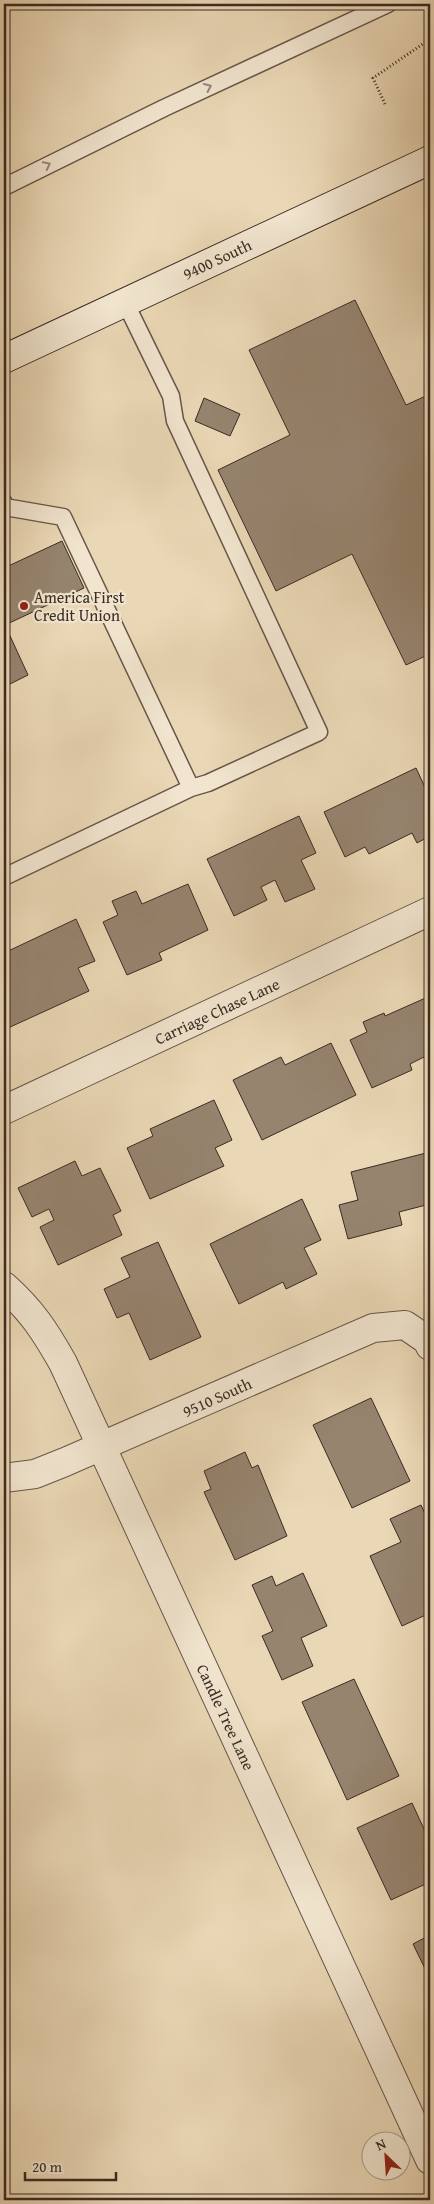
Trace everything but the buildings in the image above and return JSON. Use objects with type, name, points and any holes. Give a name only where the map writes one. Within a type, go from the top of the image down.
[{"type":"street","name":"9400 South","points":[[4,359],[430,160]]},
{"type":"street","name":"Carriage Chase Lane","points":[[4,1110],[430,911]]},
{"type":"street","name":"Candle Tree Lane","points":[[4,1286],[24,1304],[44,1330],[63,1363],[430,2160]]},
{"type":"street","name":"9510 South","points":[[4,1478],[35,1474],[102,1447],[373,1328],[405,1325],[429,1343]]},
{"type":"lane","points":[[4,187],[164,108],[388,4]]},
{"type":"lane","points":[[4,877],[191,788],[208,783],[319,732],[175,421],[171,396],[125,302]]},
{"type":"lane","points":[[5,505],[63,517],[191,788]]},
{"type":"path","points":[[385,104],[373,78],[430,39]]},
{"type":"place","name":"America First Credit Union","points":[[24,606]]}]
